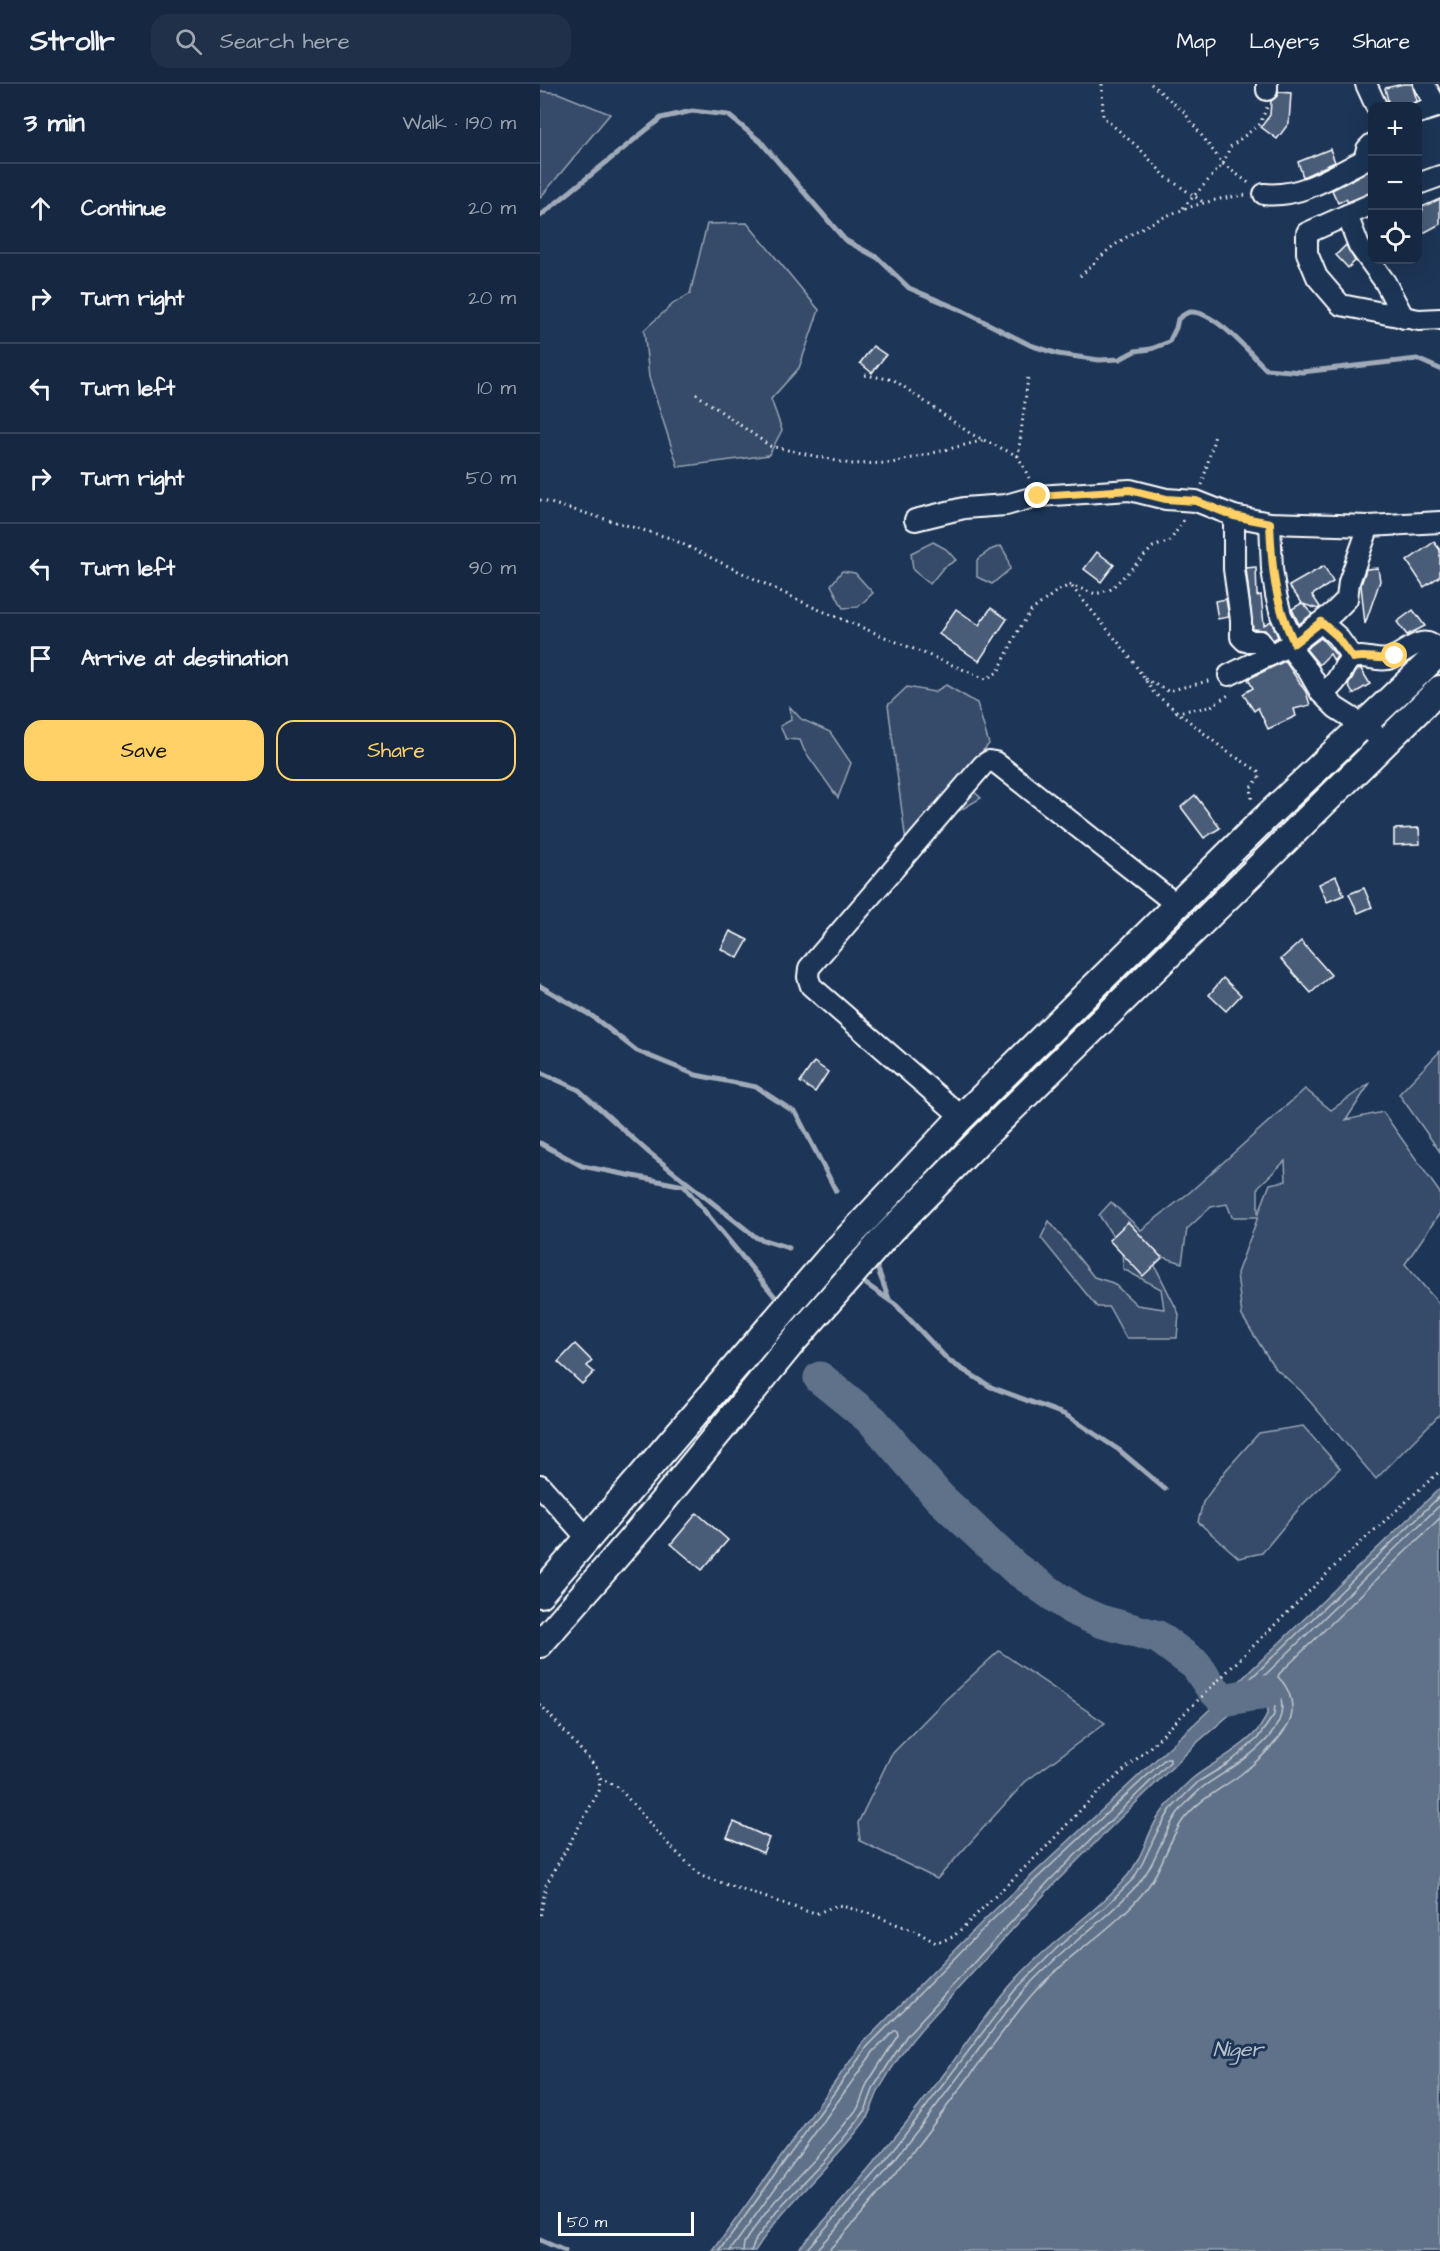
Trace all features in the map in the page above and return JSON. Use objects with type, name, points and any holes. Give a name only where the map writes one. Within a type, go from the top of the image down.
[{"type":"main road","points":[[540,1594],[830,1257],[960,1119],[1262,822],[1440,652]]},
{"type":"main road","points":[[540,1644],[640,1529],[791,1344],[885,1237],[979,1141],[1440,689]]},
{"type":"main road","points":[[1075,1006],[1095,1027]]},
{"type":"main road","points":[[960,1119],[979,1141]]},
{"type":"main road","points":[[615,1509],[640,1529]]},
{"type":"street","points":[[1366,84],[1374,102]]},
{"type":"street","points":[[1422,112],[1439,106],[1425,84]]},
{"type":"street","points":[[1264,194],[1277,196],[1295,193],[1318,183],[1364,159],[1368,148]]},
{"type":"street","points":[[1422,183],[1440,176]]},
{"type":"street","points":[[1368,206],[1307,233],[1306,253],[1317,277],[1341,305],[1404,318],[1440,319]]},
{"type":"street","points":[[1347,215],[1359,246],[1385,282],[1404,318]]},
{"type":"street","points":[[915,520],[964,507],[1006,505],[1038,496],[1130,490],[1166,499],[1196,501],[1234,516],[1270,523],[1369,526],[1440,522]]},
{"type":"street","points":[[1234,516],[1234,569],[1241,637],[1245,641],[1260,641],[1269,656]]},
{"type":"street","points":[[1270,523],[1272,569],[1276,595],[1281,615],[1294,643],[1294,653],[1309,672],[1321,693],[1336,708],[1363,724],[1385,742]]},
{"type":"street","points":[[1235,672],[1294,643],[1347,599],[1349,582],[1369,526]]},
{"type":"street","points":[[1321,622],[1337,636],[1353,658]]},
{"type":"street","points":[[1321,693],[1337,682],[1347,662],[1353,658],[1389,659],[1417,643],[1424,642],[1435,646],[1440,652]]},
{"type":"street","points":[[960,1119],[811,986],[808,977],[809,968],[983,765],[989,761],[996,762],[1177,905]]},
{"type":"street","points":[[540,1485],[587,1538]]},
{"type":"path","points":[[1102,84],[1103,117],[1140,149],[1166,177],[1192,197],[1204,203]]},
{"type":"path","points":[[1151,84],[1184,112],[1223,164],[1264,194]]},
{"type":"path","points":[[1181,210],[1223,164],[1230,147],[1260,123],[1267,109],[1267,87]]},
{"type":"path","points":[[1080,276],[1114,245],[1171,213],[1227,196],[1264,194]]},
{"type":"path","points":[[865,375],[894,380],[937,411],[985,440],[1018,456]]},
{"type":"path","points":[[1028,378],[1018,456],[1038,496]]},
{"type":"path","points":[[696,394],[770,446],[850,464],[892,463],[985,440]]},
{"type":"path","points":[[540,500],[670,538],[815,608],[986,680],[998,672],[1019,629],[1031,611],[1057,591],[1070,585],[1096,594],[1111,590],[1153,547],[1170,541],[1196,501],[1215,435]]},
{"type":"path","points":[[1070,585],[1127,653],[1154,693],[1226,751],[1258,771],[1259,778],[1251,785],[1249,791],[1262,822]]},
{"type":"path","points":[[1144,678],[1168,691],[1235,672],[1237,685],[1232,693],[1210,707],[1176,712]]},
{"type":"path","points":[[600,1778],[618,1787],[701,1876],[815,1914],[837,1905],[868,1913],[919,1933],[936,1943],[952,1937],[1047,1846],[1089,1801],[1148,1749],[1336,1565],[1440,1471]]},
{"type":"path","points":[[540,1704],[596,1767],[600,1778],[599,1791],[546,1885],[540,1918]]},
{"type":"shaded area","points":[[540,91],[558,93],[610,114],[540,198]]},
{"type":"shaded area","points":[[747,223],[819,310],[799,368],[771,399],[782,430],[769,455],[678,467],[649,377],[644,330],[674,303],[690,294],[707,224]]},
{"type":"shaded area","points":[[933,542],[946,549],[956,560],[943,568],[930,584],[913,570],[911,553]]},
{"type":"shaded area","points":[[1001,546],[1007,556],[1010,569],[992,584],[977,577],[977,560],[990,550]]},
{"type":"shaded area","points":[[842,571],[855,573],[873,593],[858,607],[843,608],[831,585]]},
{"type":"shaded area","points":[[946,685],[977,703],[989,744],[958,778],[981,798],[906,842],[888,705],[907,687],[934,692]]},
{"type":"shaded area","points":[[790,707],[801,719],[830,732],[851,763],[838,798],[804,750],[800,740],[786,739],[780,726],[791,720]]},
{"type":"shaded area","points":[[1440,1051],[1440,1152],[1399,1094]]},
{"type":"shaded area","points":[[1370,1083],[1346,1120],[1383,1112],[1440,1193],[1440,1213],[1405,1264],[1440,1305],[1440,1414],[1376,1479],[1301,1391],[1274,1367],[1242,1316],[1237,1273],[1258,1217],[1232,1217],[1227,1204],[1211,1207],[1187,1229],[1182,1263],[1148,1252],[1179,1314],[1177,1338],[1126,1338],[1109,1307],[1097,1307],[1041,1238],[1049,1221],[1094,1277],[1113,1283],[1137,1305],[1164,1309],[1161,1289],[1123,1269],[1122,1250],[1099,1215],[1111,1202],[1141,1230],[1190,1192],[1305,1089],[1331,1110]],"holes":[[[1285,1161],[1286,1181],[1270,1184],[1258,1215],[1258,1187]]]},
{"type":"shaded area","points":[[1303,1426],[1340,1468],[1301,1506],[1262,1553],[1239,1558],[1198,1522],[1203,1502],[1226,1470],[1259,1433]]},
{"type":"shaded area","points":[[999,1651],[1105,1723],[1025,1782],[937,1879],[860,1841],[858,1823],[891,1755],[942,1703]]},
{"type":"water","name":"Niger","points":[[1440,1488],[1440,2251],[796,2251],[836,2208],[893,2140],[1009,1987],[1037,1958],[1100,1904],[1128,1875],[1137,1862],[1157,1819],[1174,1797],[1193,1778],[1254,1734],[1268,1710],[1267,1697],[1262,1695],[1241,1705],[1199,1741],[1103,1835],[1054,1884],[922,2028],[889,2072],[862,2125],[793,2202],[755,2251],[713,2251],[864,2042],[987,1917],[1222,1698]]},
{"type":"building","points":[[1412,84],[1417,101],[1388,102],[1385,88]]},
{"type":"building","points":[[1279,92],[1291,93],[1289,123],[1277,139],[1261,127],[1270,115],[1271,101]]},
{"type":"building","points":[[1330,149],[1335,162],[1303,177],[1298,162]]},
{"type":"building","points":[[1368,172],[1368,194],[1348,202],[1346,199],[1338,203],[1332,190]]},
{"type":"building","points":[[1440,199],[1440,224],[1422,234],[1423,210],[1422,207]]},
{"type":"building","points":[[1346,245],[1355,261],[1348,268],[1336,255]]},
{"type":"building","points":[[873,346],[886,355],[872,373],[860,363]]},
{"type":"building","points":[[1434,542],[1440,550],[1440,576],[1424,587],[1407,561]]},
{"type":"building","points":[[1097,552],[1114,565],[1101,582],[1084,569]]},
{"type":"building","points":[[1324,566],[1333,582],[1312,595],[1320,607],[1318,609],[1303,604],[1312,614],[1299,624],[1292,609],[1302,603],[1289,586]]},
{"type":"building","points":[[1256,567],[1257,596],[1261,595],[1264,625],[1271,621],[1278,637],[1273,640],[1265,630],[1253,629],[1246,568]]},
{"type":"building","points":[[1378,568],[1380,581],[1365,624],[1361,585],[1366,569]]},
{"type":"building","points":[[1226,599],[1229,617],[1218,619],[1215,601]]},
{"type":"building","points":[[991,608],[1007,619],[979,661],[939,634],[956,609],[979,625]]},
{"type":"building","points":[[1413,610],[1425,626],[1407,635],[1397,622]]},
{"type":"building","points":[[1321,638],[1337,656],[1334,661],[1330,654],[1319,665],[1306,649]]},
{"type":"building","points":[[1285,661],[1306,692],[1310,705],[1294,709],[1296,716],[1268,729],[1258,708],[1254,711],[1243,694],[1253,688],[1248,679]]},
{"type":"building","points":[[1361,669],[1370,684],[1353,694],[1348,685],[1357,670]]},
{"type":"building","points":[[1195,795],[1220,828],[1204,838],[1181,807]]},
{"type":"building","points":[[1419,828],[1420,844],[1394,845],[1394,829]]},
{"type":"building","points":[[1336,876],[1344,895],[1327,902],[1319,884]]},
{"type":"building","points":[[1364,888],[1372,907],[1358,913],[1349,894]]},
{"type":"building","points":[[730,931],[748,940],[738,958],[721,949]]},
{"type":"building","points":[[1301,941],[1331,975],[1311,993],[1281,959]]},
{"type":"building","points":[[1223,978],[1241,995],[1226,1011],[1209,995]]},
{"type":"building","points":[[814,1062],[828,1072],[815,1092],[800,1082]]},
{"type":"building","points":[[1128,1222],[1162,1258],[1143,1276],[1109,1240]]},
{"type":"building","points":[[575,1344],[592,1361],[587,1366],[594,1372],[582,1384],[558,1362]]},
{"type":"building","points":[[697,1513],[728,1540],[702,1570],[671,1544]]},
{"type":"building","points":[[734,1822],[769,1838],[763,1853],[727,1837]]},
{"type":"waterway","points":[[540,216],[661,118],[692,111],[728,115],[761,142],[845,240],[878,258],[909,288],[961,310],[1030,345],[1058,354],[1099,360],[1120,359],[1135,351],[1151,349],[1169,342],[1178,319],[1190,312],[1200,313],[1220,325],[1266,369],[1302,372],[1417,359],[1440,369]]},
{"type":"waterway","points":[[540,986],[592,1016],[637,1051],[696,1075],[756,1087],[796,1113],[836,1191]]},
{"type":"waterway","points":[[540,1072],[579,1090],[647,1151],[757,1238],[789,1248]]},
{"type":"waterway","points":[[540,1143],[582,1166],[684,1186],[781,1304]]},
{"type":"waterway","points":[[877,1267],[889,1299]]},
{"type":"waterway","points":[[866,1284],[896,1305],[949,1361],[991,1387],[1066,1415],[1119,1450],[1165,1489]]},
{"type":"waterway","points":[[820,1378],[873,1421],[939,1497],[1015,1568],[1073,1609],[1100,1621],[1158,1637],[1196,1665],[1211,1687],[1222,1698],[1229,1699],[1266,1692]]},
{"type":"waterway","points":[[540,2240],[565,2251]]},
{"type":"route","points":[[1038,496],[1130,490],[1166,499],[1196,501],[1220,512],[1270,523],[1272,569],[1276,595],[1281,615],[1294,643],[1321,622],[1337,636],[1353,658],[1360,656],[1381,660],[1395,656]]}]
